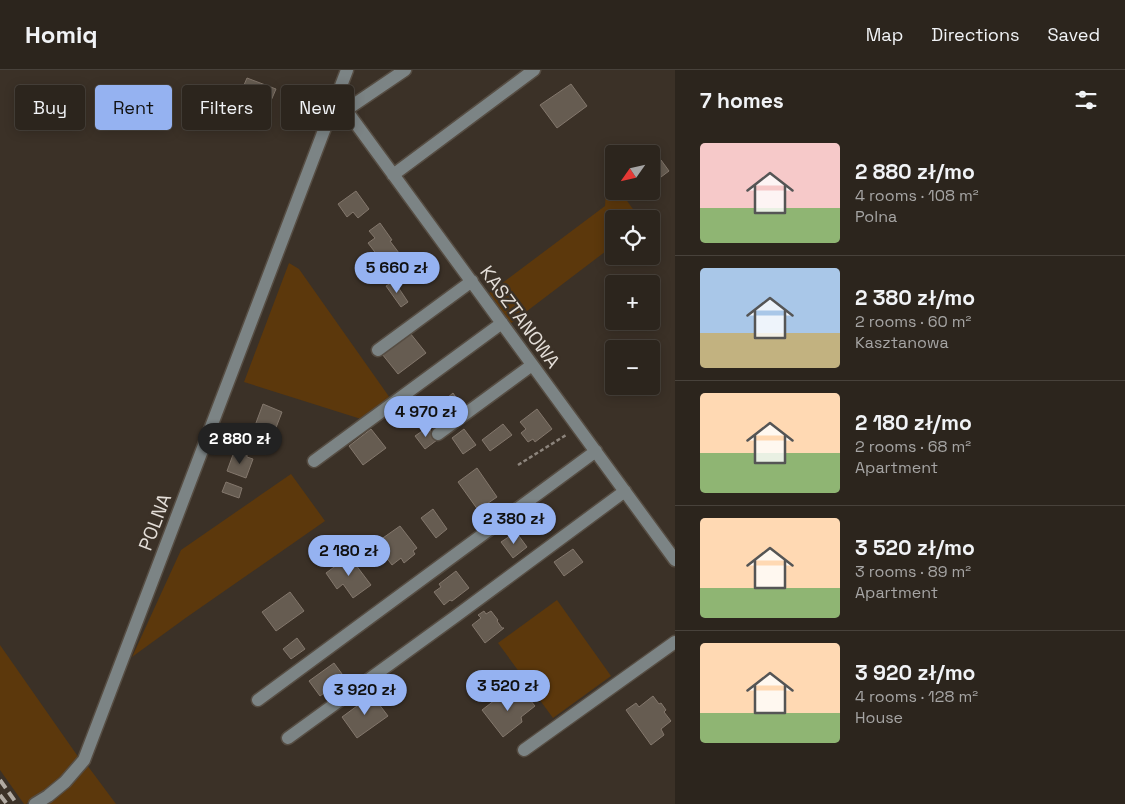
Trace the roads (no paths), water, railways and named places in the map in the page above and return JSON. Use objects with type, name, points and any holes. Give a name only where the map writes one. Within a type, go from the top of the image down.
[{"type":"street","name":"POLNA","points":[[341,85],[347,70]]},
{"type":"street","points":[[354,105],[405,70]]},
{"type":"street","points":[[393,175],[534,70]]},
{"type":"street","name":"KASZTANOWA","points":[[354,121],[675,560]]},
{"type":"street","name":"POLNA","points":[[35,804],[65,782],[84,760],[324,130]]},
{"type":"street","points":[[378,350],[472,281]]},
{"type":"street","points":[[314,461],[502,323]]},
{"type":"street","points":[[438,434],[532,365]]},
{"type":"street","points":[[258,700],[596,451]]},
{"type":"street","points":[[288,738],[625,491]]},
{"type":"street","points":[[524,750],[675,642]]},
{"type":"railway","points":[[0,780],[17,804]]},
{"type":"railway","points":[[0,795],[7,804]]}]
